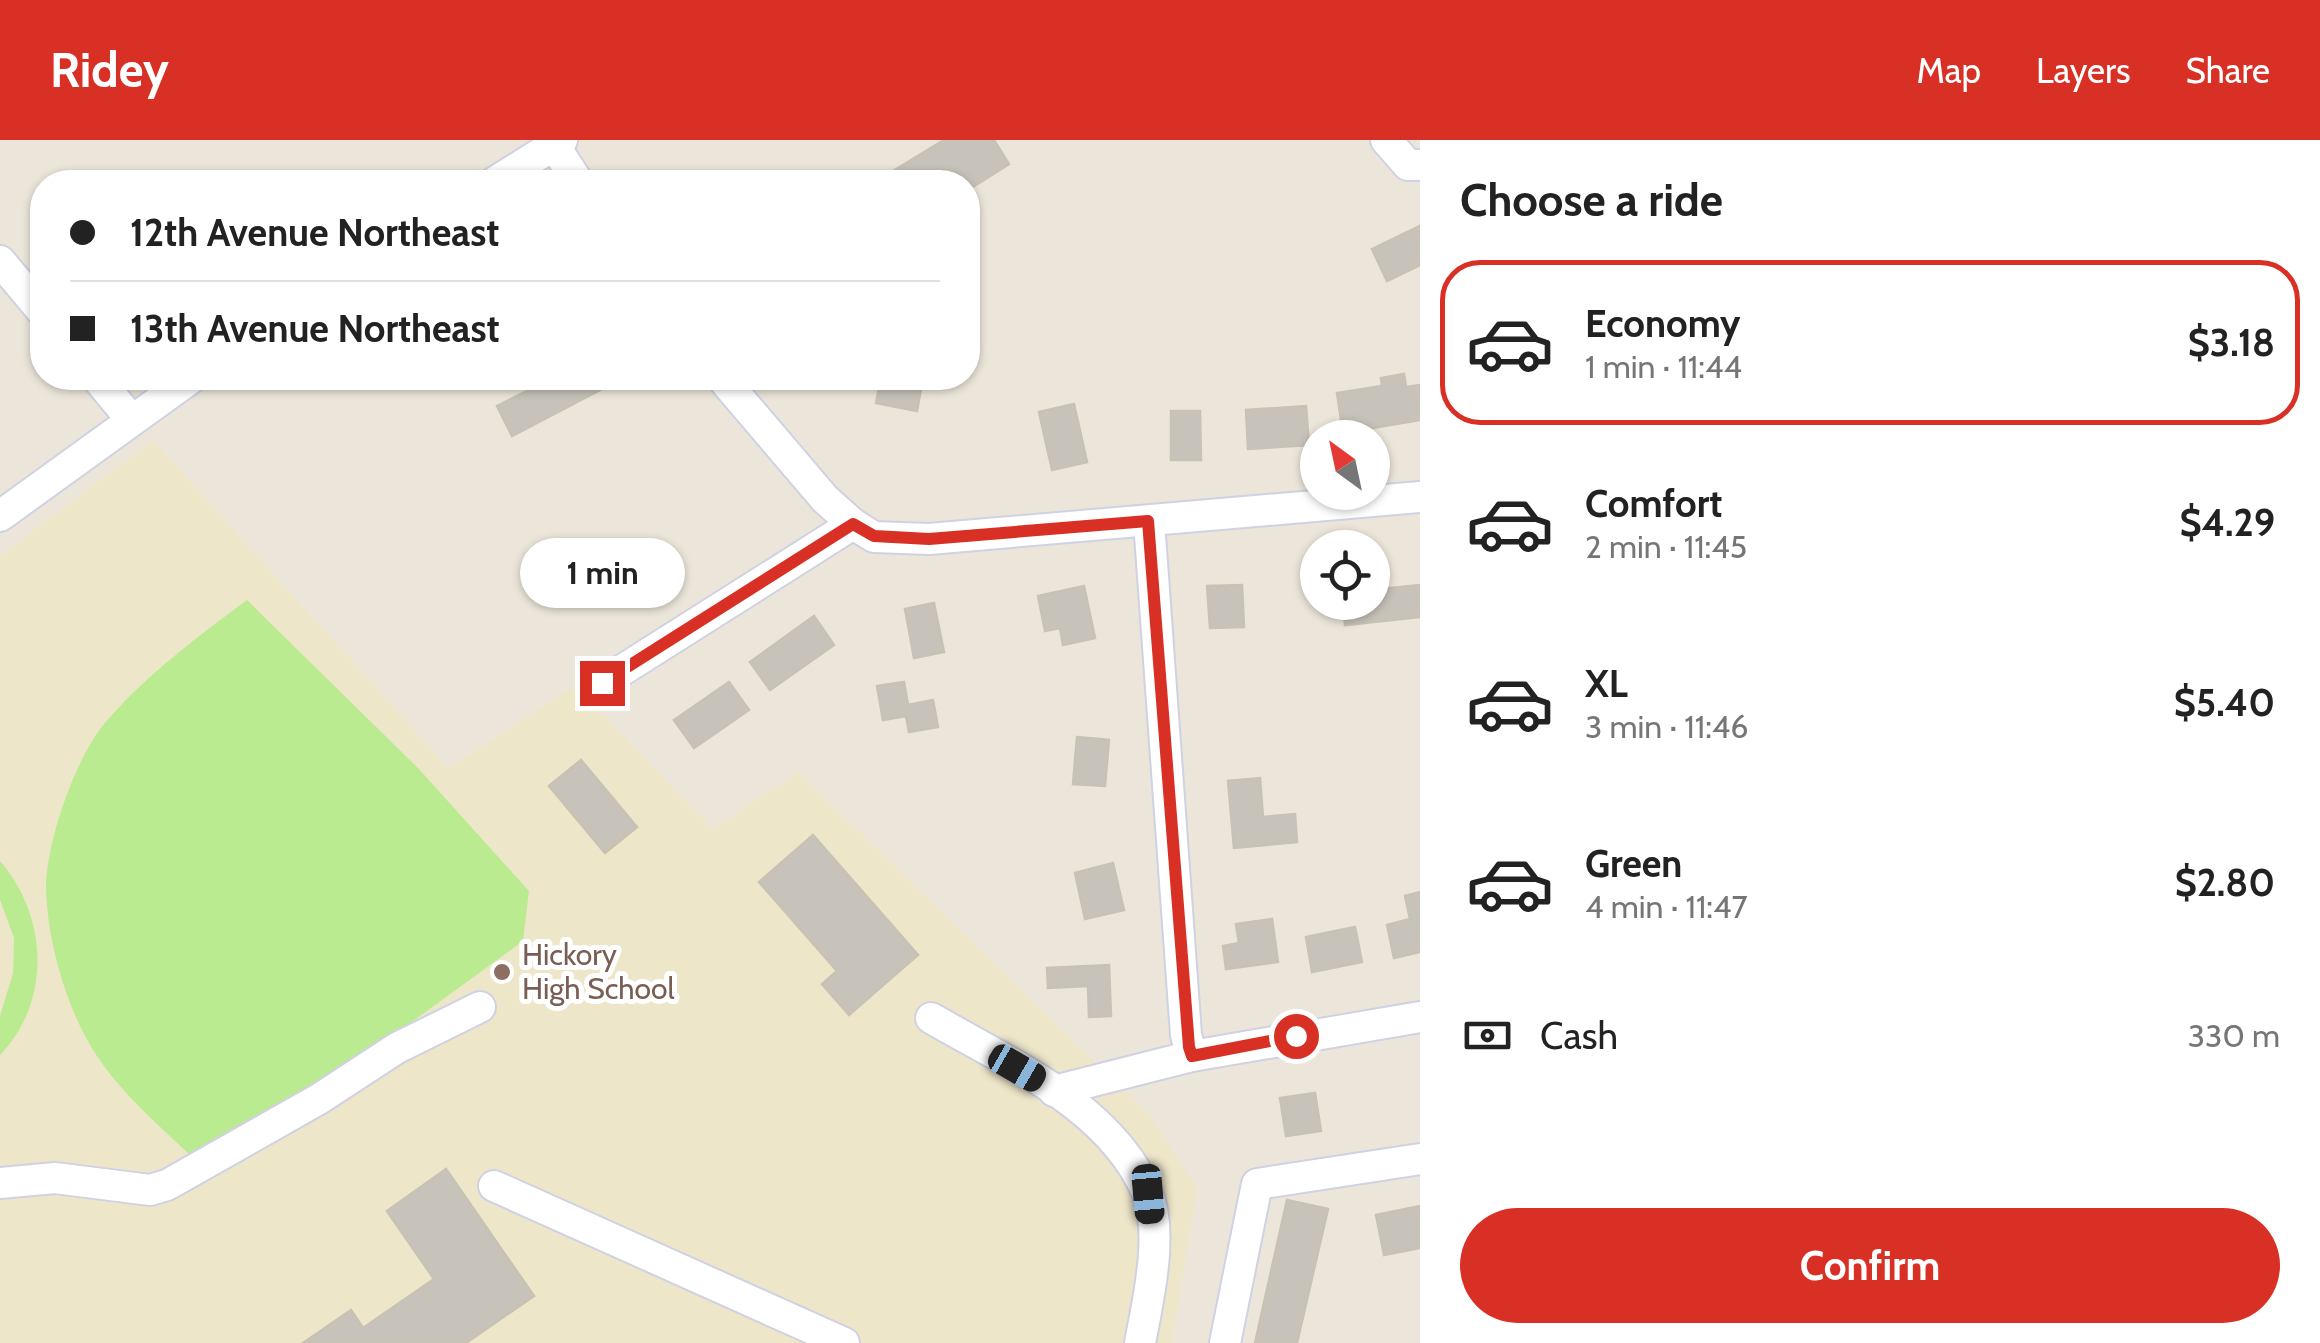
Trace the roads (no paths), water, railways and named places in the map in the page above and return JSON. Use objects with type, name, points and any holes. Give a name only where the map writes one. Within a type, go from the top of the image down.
[{"type":"street","points":[[1386,140],[1408,165],[1420,165]]},
{"type":"street","points":[[514,170],[558,142],[572,170]]},
{"type":"street","points":[[0,261],[30,297]]},
{"type":"street","points":[[107,390],[130,418]]},
{"type":"street","points":[[0,516],[173,390]]},
{"type":"street","points":[[732,390],[825,499],[853,524],[874,536],[929,539],[1420,497]]},
{"type":"street","points":[[1148,521],[1190,1051]]},
{"type":"street","points":[[602,683],[853,524]]},
{"type":"street","points":[[0,1183],[26,1177],[150,1190],[167,1185],[319,1099],[397,1048],[480,1007]]},
{"type":"street","points":[[1054,1091],[1190,1051],[1420,1017]]},
{"type":"street","points":[[930,1018],[1054,1091],[1109,1132],[1148,1194],[1154,1262],[1140,1343]]},
{"type":"street","points":[[1226,1343],[1258,1184],[1420,1159]]},
{"type":"street","points":[[494,1186],[844,1343]]},
{"type":"place","name":"Hickory High School","points":[[502,972]]}]
